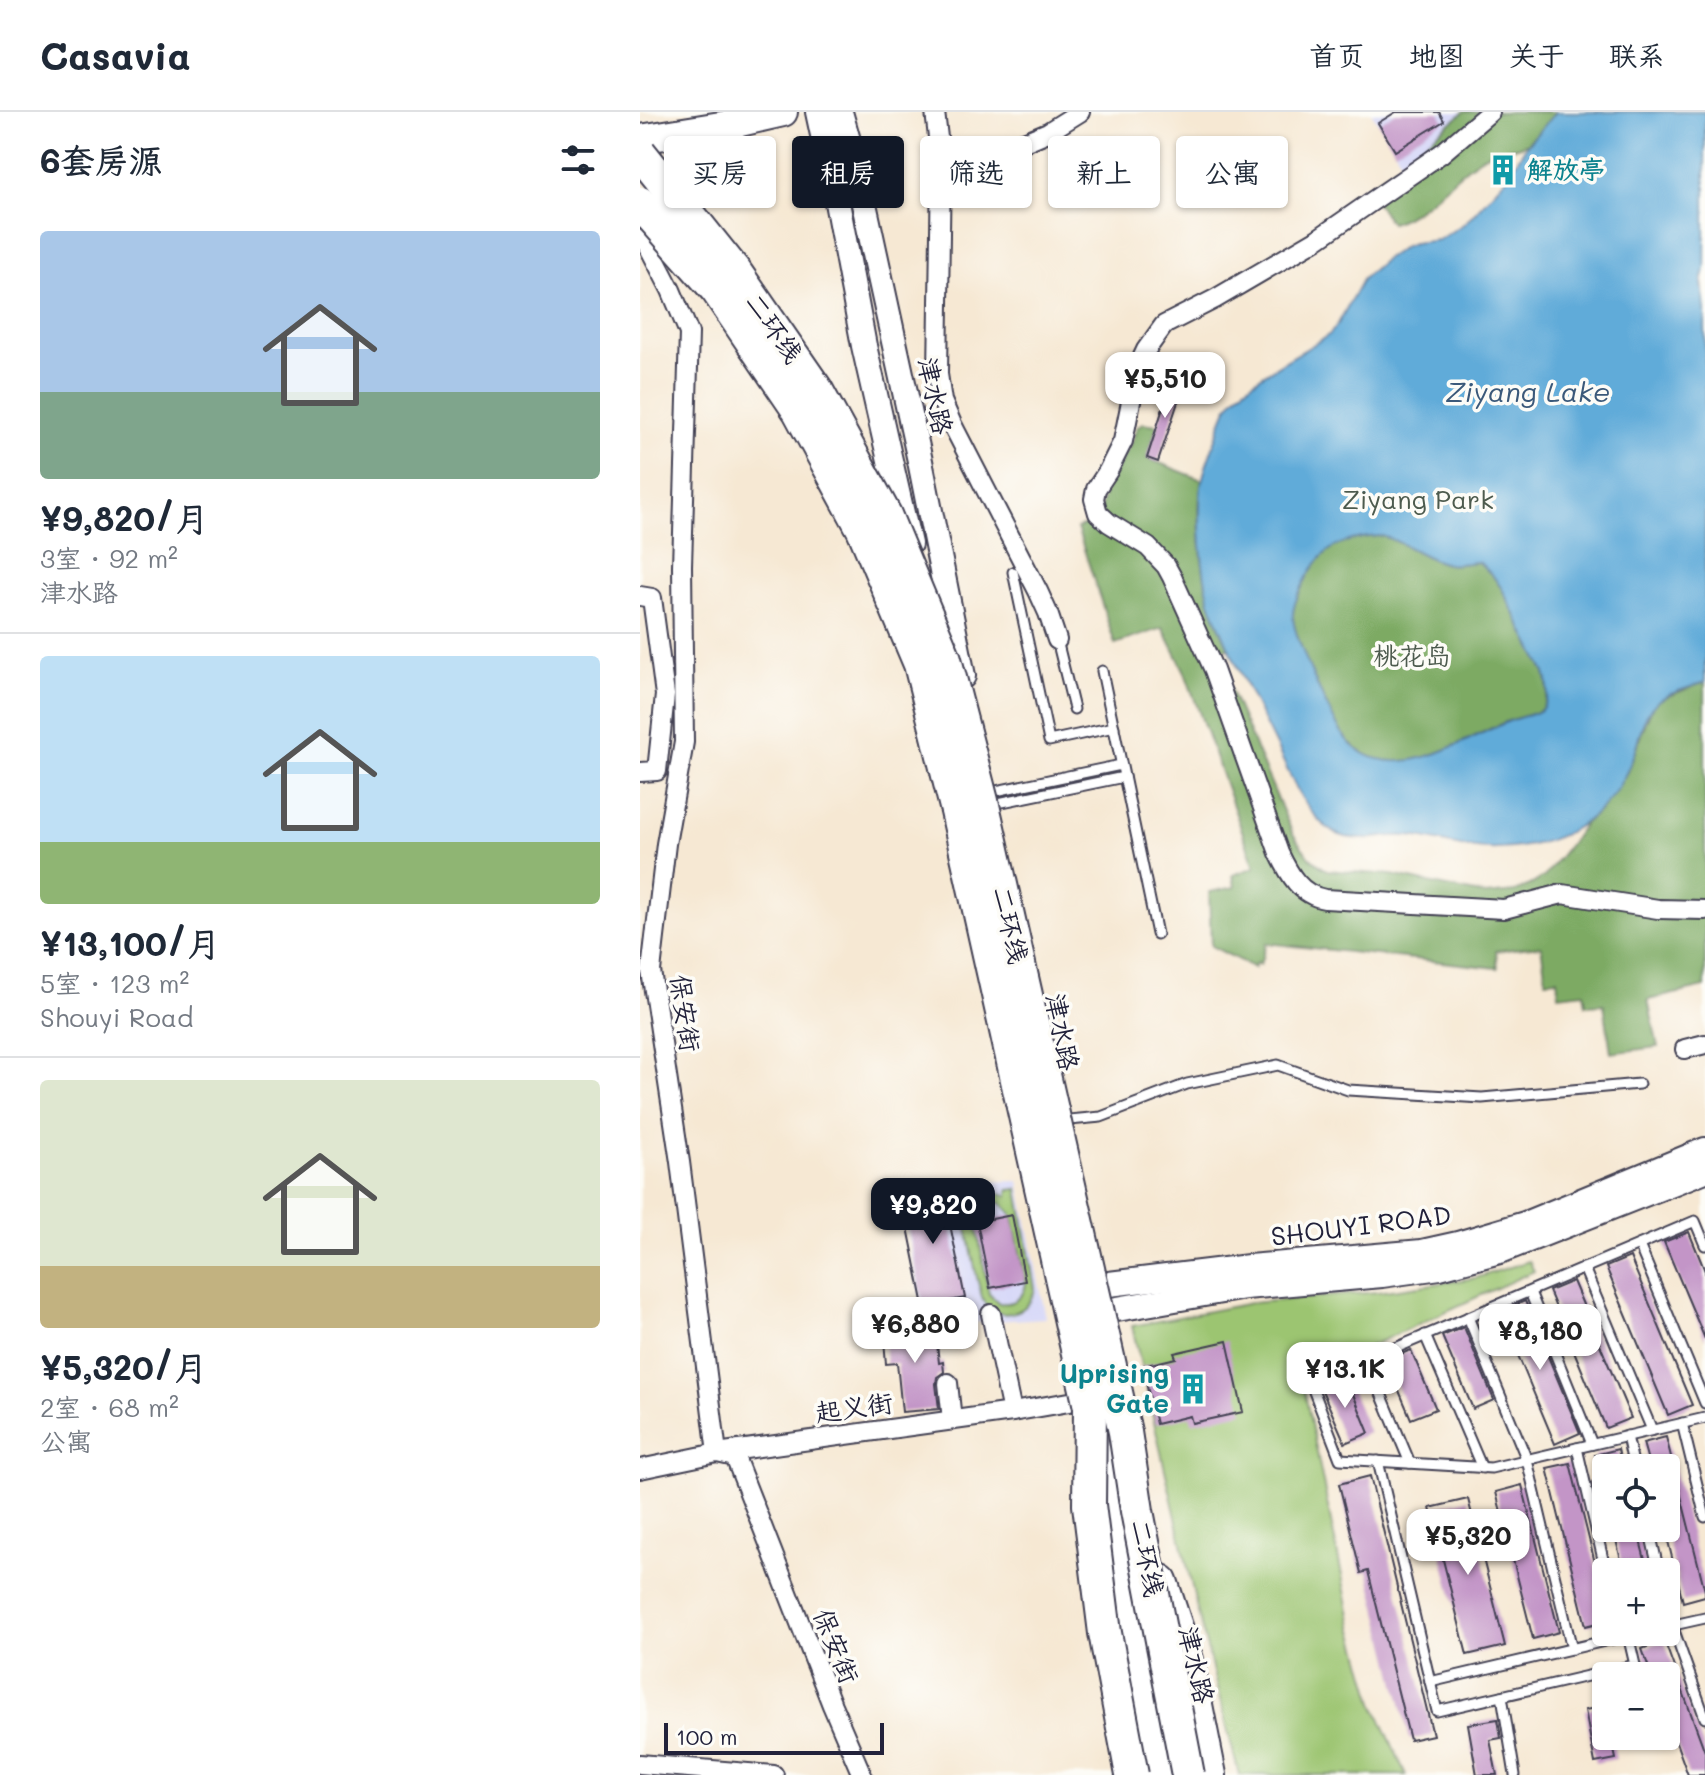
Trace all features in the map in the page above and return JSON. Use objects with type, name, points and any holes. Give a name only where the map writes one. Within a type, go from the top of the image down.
[{"type":"highway","name":"二环线","points":[[640,153],[736,273],[816,389],[885,515],[945,659],[982,801],[1125,1432],[1137,1511],[1190,1775]]},
{"type":"highway","name":"二环线","points":[[640,203],[717,290],[799,411],[863,529],[920,664],[957,811],[1161,1775]]},
{"type":"highway","points":[[1083,1404],[1089,1505],[1105,1633],[1132,1775]]},
{"type":"highway","points":[[1137,1511],[1187,1660],[1210,1775]]},
{"type":"main road","points":[[640,139],[783,112]]},
{"type":"main road","name":"津水路","points":[[818,112],[864,346],[946,709],[1060,1317],[1083,1404],[1149,1775]]},
{"type":"main road","name":"津水路","points":[[840,112],[858,176],[910,416],[1089,1314],[1190,1775]]},
{"type":"main road","name":"SHOUYI ROAD","points":[[1055,1291],[1249,1267],[1434,1250],[1525,1224],[1705,1150]]},
{"type":"main road","name":"SHOUYI ROAD","points":[[1060,1317],[1245,1287],[1440,1267],[1500,1251],[1705,1170]]},
{"type":"street","points":[[935,112],[938,136]]},
{"type":"street","points":[[1032,139],[1080,112]]},
{"type":"street","points":[[1490,112],[1442,153],[1316,240],[1164,325],[1138,367],[1123,441],[1096,489],[1095,505],[1101,517],[1157,556],[1172,577],[1214,670],[1279,853],[1290,874],[1306,892],[1325,899],[1489,909],[1517,907],[1562,894],[1627,906],[1705,910]]},
{"type":"street","points":[[940,208],[939,390],[958,436],[1038,591],[1057,640]]},
{"type":"street","name":"保安街","points":[[640,230],[689,333],[682,566],[684,742],[666,844],[651,971],[680,1162],[717,1453],[735,1457],[862,1775]]},
{"type":"street","points":[[640,596],[652,598],[665,695],[657,771],[640,772]]},
{"type":"street","points":[[1685,1049],[1705,1044]]},
{"type":"street","points":[[991,1314],[1012,1412]]},
{"type":"street","points":[[948,1383],[952,1420]]},
{"type":"street","name":"起义街","points":[[640,1469],[717,1453],[1083,1404]]},
{"type":"street","points":[[640,1764],[774,1775]]},
{"type":"lane","points":[[1013,572],[1049,741],[1114,727]]},
{"type":"lane","points":[[1057,640],[1074,709]]},
{"type":"lane","points":[[1102,671],[1157,934]]},
{"type":"lane","points":[[987,799],[1121,765]]},
{"type":"lane","points":[[987,799],[1124,777]]},
{"type":"lane","points":[[1052,1122],[1101,1117],[1187,1084],[1278,1065],[1348,1090],[1482,1098],[1639,1084]]},
{"type":"lane","points":[[1705,1245],[1695,1221],[1311,1384],[1340,1459],[1499,1467],[1705,1418]]},
{"type":"lane","points":[[1639,1245],[1705,1403]]},
{"type":"lane","points":[[1584,1268],[1652,1430]]},
{"type":"lane","points":[[1530,1292],[1592,1444]]},
{"type":"lane","points":[[1468,1317],[1527,1460],[1572,1649]]},
{"type":"lane","points":[[1425,1335],[1482,1468]]},
{"type":"lane","points":[[1367,1360],[1410,1463]]},
{"type":"lane","points":[[1682,1423],[1705,1517]]},
{"type":"lane","points":[[1627,1436],[1631,1454]]},
{"type":"lane","points":[[1577,1448],[1603,1558]]},
{"type":"lane","points":[[1378,1461],[1437,1711],[1635,1665],[1628,1646]]},
{"type":"lane","points":[[1680,1624],[1705,1618]]},
{"type":"lane","points":[[1430,1682],[1592,1644]]},
{"type":"lane","points":[[1677,1646],[1705,1718]]},
{"type":"lane","points":[[1502,1696],[1515,1775]]},
{"type":"shaded area","points":[[1371,112],[1464,112],[1402,162]]},
{"type":"shaded area","points":[[1019,1181],[1046,1318],[949,1324],[946,1307],[923,1311],[898,1183]]},
{"type":"green space","points":[[1464,112],[1556,112],[1526,144],[1489,153],[1418,210],[1391,223],[1366,188]]},
{"type":"green space","points":[[1143,423],[1158,425],[1147,458],[1202,480],[1200,540],[1204,572],[1214,612],[1229,647],[1215,654],[1292,832],[1307,853],[1327,870],[1392,875],[1485,895],[1515,892],[1532,884],[1545,876],[1628,772],[1653,705],[1705,682],[1705,987],[1648,1000],[1658,1047],[1611,1053],[1604,1004],[1586,1005],[1584,992],[1559,995],[1557,979],[1546,980],[1541,946],[1496,951],[1498,968],[1266,943],[1260,965],[1256,963],[1254,968],[1211,946],[1209,892],[1235,887],[1233,875],[1255,867],[1184,670],[1163,628],[1115,644],[1077,528],[1097,521],[1105,491],[1137,427]]},
{"type":"green space","name":"桃花岛","points":[[1382,536],[1447,564],[1479,562],[1493,576],[1545,673],[1548,692],[1541,710],[1417,759],[1380,760],[1360,751],[1348,741],[1333,718],[1307,662],[1295,629],[1294,609],[1311,570],[1326,552],[1344,542]]},
{"type":"green space","points":[[1018,1189],[1035,1289],[1022,1309],[1003,1314],[985,1304],[966,1222],[974,1201],[992,1193],[1008,1196],[1008,1190]],"holes":[[[990,1202],[1001,1203],[1012,1214],[1026,1283],[1021,1296],[1014,1302],[1004,1303],[999,1303],[989,1294],[975,1218],[980,1208]]]},
{"type":"green space","points":[[1529,1261],[1534,1271],[1302,1379],[1353,1630],[1376,1709],[1406,1775],[1239,1775],[1132,1326],[1251,1303],[1377,1292],[1476,1278]]},
{"type":"water","name":"Ziyang Lake","points":[[1556,112],[1705,112],[1705,268],[1702,283],[1705,310],[1705,682],[1672,693],[1655,704],[1644,720],[1634,753],[1618,788],[1594,815],[1563,835],[1526,846],[1496,849],[1407,836],[1362,839],[1344,836],[1335,833],[1315,817],[1299,793],[1214,613],[1204,574],[1201,545],[1203,475],[1226,411],[1239,393],[1330,334],[1363,278],[1385,259],[1413,243],[1438,240],[1465,223],[1507,177],[1526,146]],"holes":[[[1367,537],[1390,539],[1447,564],[1479,562],[1493,576],[1545,673],[1548,692],[1541,710],[1444,750],[1411,760],[1375,758],[1348,741],[1333,718],[1307,662],[1295,629],[1294,607],[1315,564],[1332,548]]]},
{"type":"building","points":[[1396,112],[1439,112],[1444,121],[1395,151],[1378,123]]},
{"type":"building","points":[[1172,380],[1184,384],[1158,462],[1147,458]]},
{"type":"building","points":[[942,1185],[965,1298],[924,1306],[901,1193]]},
{"type":"building","points":[[1012,1215],[1025,1281],[990,1288],[977,1222]]},
{"type":"building","points":[[1689,1232],[1705,1271],[1705,1339],[1664,1242]]},
{"type":"building","points":[[1630,1257],[1692,1405],[1668,1415],[1606,1267]]},
{"type":"building","points":[[1573,1281],[1631,1418],[1606,1428],[1549,1291]]},
{"type":"building","points":[[1525,1301],[1580,1433],[1555,1444],[1500,1312]]},
{"type":"building","points":[[935,1325],[939,1363],[943,1362],[944,1372],[937,1377],[936,1384],[939,1409],[902,1412],[897,1363],[886,1364],[883,1329]]},
{"type":"building","points":[[1464,1327],[1494,1400],[1473,1409],[1442,1336]]},
{"type":"building","name":"Uprising Gate","points":[[1227,1341],[1243,1412],[1192,1423],[1190,1416],[1156,1424],[1142,1366],[1176,1358],[1174,1353]]},
{"type":"building","points":[[1411,1350],[1436,1409],[1411,1419],[1386,1360]]},
{"type":"building","points":[[1346,1377],[1369,1433],[1345,1443],[1321,1388]]},
{"type":"building","points":[[1666,1437],[1670,1454],[1646,1454],[1643,1443]]},
{"type":"building","points":[[1618,1449],[1619,1454],[1599,1454]]},
{"type":"building","points":[[1570,1463],[1594,1558],[1592,1624],[1586,1626],[1547,1468]]},
{"type":"building","points":[[1370,1476],[1433,1735],[1410,1740],[1368,1571],[1361,1573],[1339,1484]]},
{"type":"building","points":[[1522,1485],[1559,1632],[1533,1639],[1496,1492]]},
{"type":"building","points":[[1680,1492],[1705,1596],[1683,1602],[1680,1558],[1672,1558],[1668,1542],[1680,1542]]},
{"type":"building","points":[[1468,1499],[1505,1646],[1467,1655],[1430,1508]]},
{"type":"building","points":[[1616,1542],[1640,1542],[1644,1558],[1620,1558]]},
{"type":"building","points":[[1666,1646],[1672,1662],[1647,1662],[1642,1649]]},
{"type":"building","points":[[1680,1684],[1705,1752],[1705,1775],[1688,1775],[1679,1750]]},
{"type":"building","points":[[1592,1709],[1592,1747],[1585,1710]]},
{"type":"building","points":[[1498,1719],[1501,1738],[1490,1740],[1497,1775],[1477,1775],[1468,1724]]},
{"type":"building","points":[[1593,1750],[1614,1750],[1616,1759],[1595,1763]]},
{"type":"place","name":"解放亭","points":[[1503,170]]},
{"type":"place","name":"Uprising Gate","points":[[1193,1389]]},
{"type":"park label","name":"Ziyang Park","points":[[1418,500]]}]
